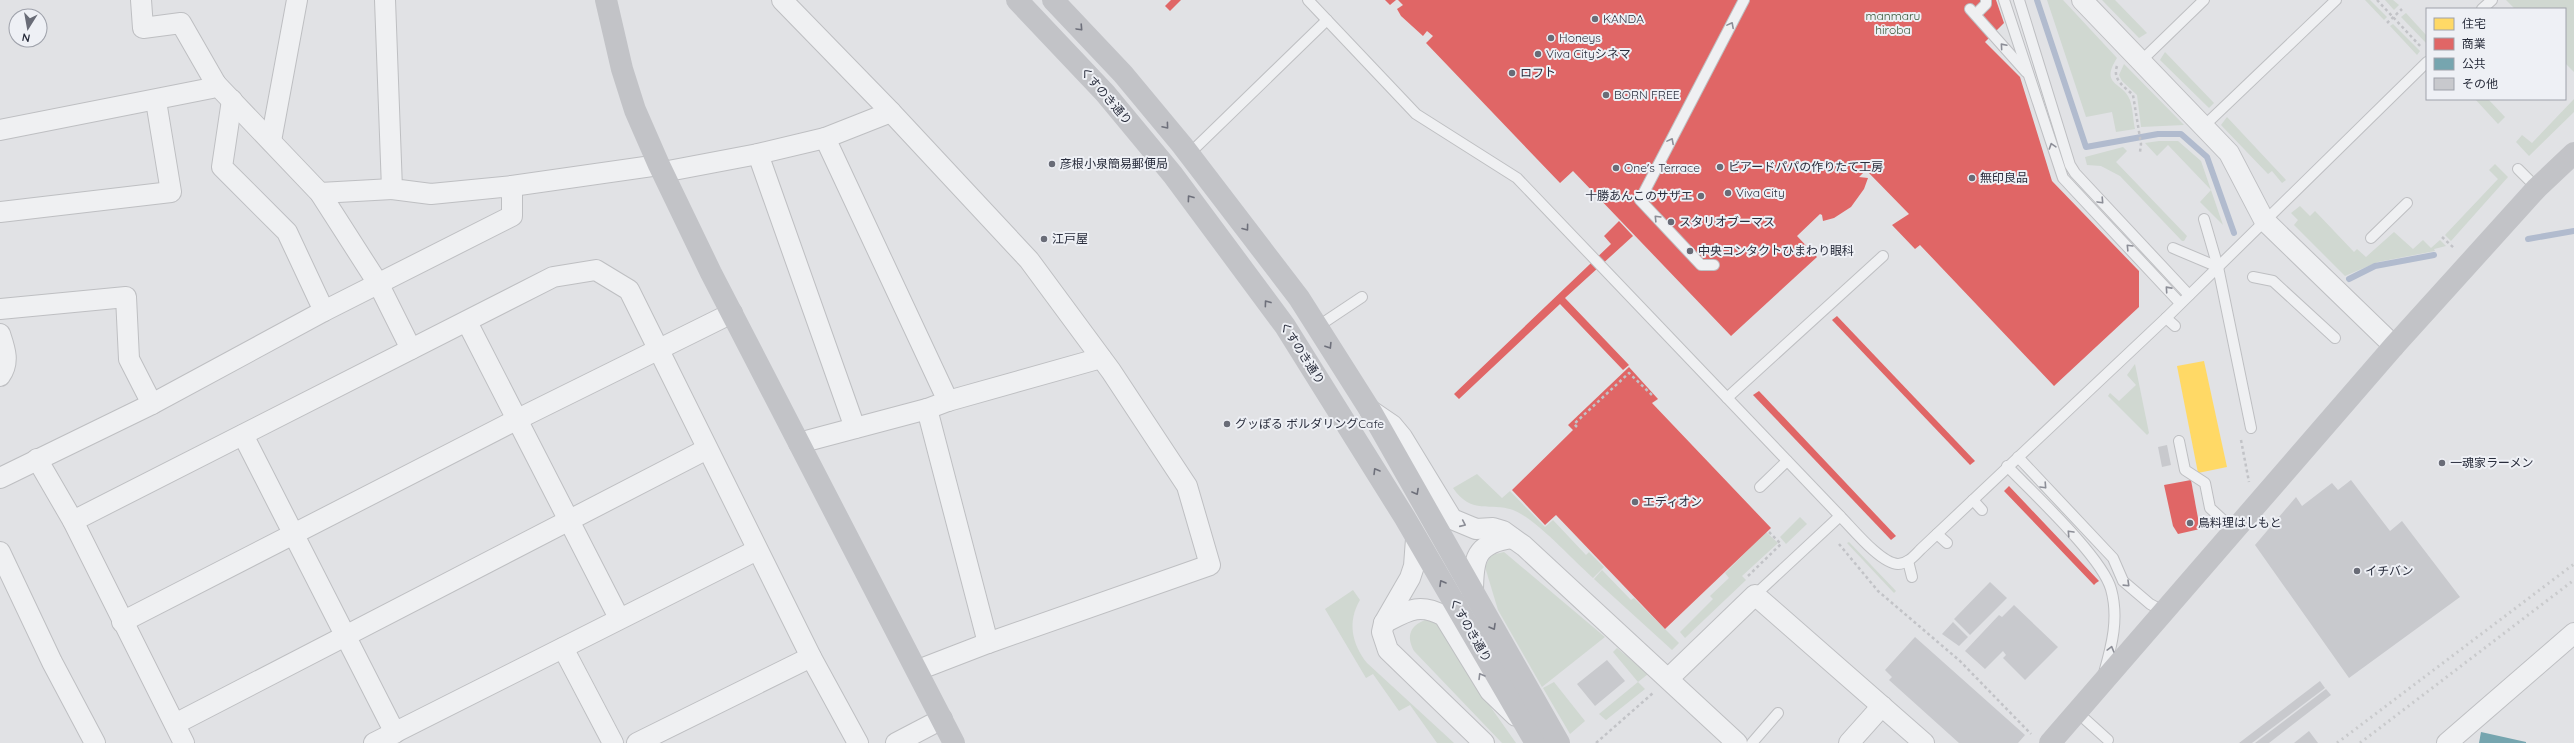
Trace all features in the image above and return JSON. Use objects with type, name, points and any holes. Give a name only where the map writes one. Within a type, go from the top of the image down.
[{"type":"main road","points":[[606,0],[629,90],[661,168],[732,313],[918,670],[954,743]]},
{"type":"main road","name":"くすのき通り","points":[[1017,0],[1105,93],[1178,181],[1284,326],[1360,444],[1531,734]]},
{"type":"main road","name":"くすのき通り","points":[[1053,0],[1123,74],[1189,154],[1299,298],[1370,410],[1559,743]]},
{"type":"main road","points":[[2042,739],[2077,712],[2394,346],[2537,188],[2574,153]]},
{"type":"street","points":[[141,0],[143,28],[181,23],[216,84],[320,193],[379,284],[411,349]]},
{"type":"street","points":[[271,141],[297,0]]},
{"type":"street","points":[[385,0],[392,189]]},
{"type":"street","points":[[782,0],[891,112],[1029,260],[1101,358],[1187,486],[1210,565],[988,643],[918,670]]},
{"type":"street","points":[[2082,0],[2131,61],[2204,126],[2229,153],[2264,220],[2394,346]]},
{"type":"street","points":[[0,130],[156,101],[212,88],[216,84]]},
{"type":"street","points":[[232,100],[222,167],[287,232],[324,311]]},
{"type":"street","points":[[0,212],[171,192],[156,101]]},
{"type":"street","points":[[320,193],[392,189],[432,194],[661,168],[758,154],[825,138],[891,112]]},
{"type":"street","points":[[825,138],[948,401]]},
{"type":"street","points":[[758,154],[855,428]]},
{"type":"street","points":[[0,478],[152,404],[324,311],[512,216],[512,186]]},
{"type":"street","points":[[73,521],[243,436],[553,277],[596,270],[629,290],[811,657],[858,743]]},
{"type":"street","points":[[0,309],[126,297],[129,359],[152,404]]},
{"type":"street","points":[[122,622],[518,419],[732,313]]},
{"type":"street","points":[[467,322],[619,618]]},
{"type":"street","points":[[0,334],[5,350],[6,367],[0,376]]},
{"type":"street","points":[[799,443],[927,409],[948,401],[1101,358]]},
{"type":"street","points":[[927,409],[988,643]]},
{"type":"street","points":[[1370,410],[1392,425],[1402,437],[1452,519],[1476,529],[1493,528],[1503,531],[1551,568],[1663,684],[1737,743]]},
{"type":"street","points":[[243,436],[395,733]]},
{"type":"street","points":[[175,724],[344,635],[707,449]]},
{"type":"street","points":[[37,459],[73,521],[122,622],[184,743]]},
{"type":"street","points":[[1473,593],[1473,570],[1476,557],[1490,543],[1512,538]]},
{"type":"street","points":[[1416,539],[1414,566],[1410,578],[1384,623],[1382,632],[1388,650],[1484,743]]},
{"type":"street","points":[[374,743],[563,648],[619,618],[757,550]]},
{"type":"street","points":[[0,552],[52,662],[95,743]]},
{"type":"street","points":[[1663,684],[1753,588],[1924,743]]},
{"type":"street","points":[[1384,623],[1407,611],[1421,608],[1433,609],[1444,616],[1490,691],[1531,734]]},
{"type":"street","points":[[2447,743],[2574,633]]},
{"type":"street","points":[[563,648],[613,743]]},
{"type":"street","points":[[637,743],[811,657]]},
{"type":"street","points":[[1858,737],[1882,706]]},
{"type":"street","points":[[896,743],[942,719]]},
{"type":"lane","points":[[1308,0],[1416,114],[1517,178],[1840,516],[1889,562],[1899,564],[1908,561],[2007,466],[2166,318],[2264,220],[2426,63]]},
{"type":"lane","points":[[1714,265],[1701,265],[1640,200],[1744,0]]},
{"type":"lane","points":[[1986,0],[1986,4],[1974,10],[2028,76]]},
{"type":"lane","points":[[2004,0],[2060,172],[2066,182],[2180,303]]},
{"type":"lane","points":[[2019,0],[2070,165],[2075,173],[2189,295]]},
{"type":"lane","points":[[2131,61],[2204,0]]},
{"type":"lane","points":[[2204,126],[2336,0]]},
{"type":"lane","points":[[2483,8],[2492,0]]},
{"type":"lane","points":[[1189,154],[1327,20]]},
{"type":"lane","points":[[2518,169],[2537,188]]},
{"type":"lane","points":[[2371,238],[2407,203]]},
{"type":"lane","points":[[2204,219],[2218,267],[2251,428]]},
{"type":"lane","points":[[2173,248],[2218,267]]},
{"type":"lane","points":[[1728,398],[1883,256]]},
{"type":"lane","points":[[2254,277],[2273,281],[2335,338]]},
{"type":"lane","points":[[1317,327],[1362,297]]},
{"type":"lane","points":[[2166,318],[2175,326]]},
{"type":"lane","points":[[2179,441],[2185,470],[2205,483],[2210,508],[2235,531]]},
{"type":"lane","points":[[2018,457],[2112,558],[2123,581],[2150,604],[2165,612]]},
{"type":"lane","points":[[1760,487],[1787,461]]},
{"type":"lane","points":[[2007,466],[2095,559],[2111,588],[2115,627],[2112,646],[2100,686]]},
{"type":"lane","points":[[1973,500],[1982,510]]},
{"type":"lane","points":[[1753,588],[1791,561],[1840,516]]},
{"type":"lane","points":[[1937,534],[1947,543]]},
{"type":"lane","points":[[1791,561],[1799,569]]},
{"type":"lane","points":[[1908,561],[1912,576]]},
{"type":"lane","points":[[2077,712],[2108,740]]},
{"type":"lane","points":[[1752,743],[1778,713]]},
{"type":"path","points":[[2377,0],[2423,49]]},
{"type":"path","points":[[2387,23],[2402,9]]},
{"type":"path","points":[[2131,61],[2116,74],[2118,82],[2134,95],[2141,144],[2140,152]]},
{"type":"path","points":[[2442,237],[2456,249]]},
{"type":"path","points":[[1577,427],[1574,424],[1629,373],[1654,397]]},
{"type":"path","points":[[1753,588],[1747,576],[1781,544],[1769,532]]},
{"type":"path","points":[[1839,544],[1878,591],[1960,660],[2042,739]]},
{"type":"path","points":[[1596,743],[1663,684]]},
{"type":"shaded area","points":[[2047,0],[2063,0],[2117,58],[2112,67],[2112,79],[2114,83],[2127,94],[2130,100],[2135,129],[2116,132],[2112,112],[2086,117]]},
{"type":"shaded area","points":[[2102,0],[2115,0],[2147,33],[2139,38]]},
{"type":"shaded area","points":[[2365,0],[2370,0],[2387,17],[2384,20]]},
{"type":"shaded area","points":[[2385,0],[2393,0],[2399,5],[2394,10]]},
{"type":"shaded area","points":[[2506,0],[2574,0],[2574,72],[2566,64],[2566,8],[2514,8]]},
{"type":"shaded area","points":[[2406,13],[2426,35],[2426,43],[2401,17]]},
{"type":"shaded area","points":[[2393,24],[2420,51],[2417,55],[2390,26]]},
{"type":"shaded area","points":[[2165,52],[2214,103],[2209,108],[2160,60]]},
{"type":"shaded area","points":[[2124,64],[2184,125],[2141,127],[2137,95],[2122,81],[2119,75]]},
{"type":"shaded area","points":[[2574,99],[2574,112],[2529,156],[2516,142],[2522,135],[2532,143]]},
{"type":"shaded area","points":[[2476,100],[2489,100],[2505,117],[2498,124]]},
{"type":"shaded area","points":[[2227,117],[2286,180],[2282,183],[2272,171],[2268,174],[2221,125]]},
{"type":"shaded area","points":[[2178,141],[2201,161],[2211,190],[2168,145],[2157,156],[2145,143]]},
{"type":"shaded area","points":[[2123,147],[2127,151],[2116,162],[2187,236],[2184,241],[2182,241],[2120,176],[2101,166],[2087,165],[2085,157]]},
{"type":"shaded area","points":[[2495,164],[2508,177],[2451,241],[2445,235],[2498,179],[2489,170]]},
{"type":"shaded area","points":[[2211,190],[2223,225],[2200,202]]},
{"type":"shaded area","points":[[2300,206],[2310,216],[2315,211],[2354,252],[2357,249],[2366,257],[2394,232],[2413,249],[2423,240],[2431,248],[2440,240],[2446,246],[2434,249],[2435,251],[2378,262],[2345,276],[2294,225],[2298,220],[2291,213]]},
{"type":"shaded area","points":[[2135,364],[2149,433],[2147,435],[2108,396],[2110,393],[2119,401],[2136,385],[2127,375]]},
{"type":"shaded area","points":[[1477,474],[1502,498],[1510,491],[1545,527],[1553,520],[1586,555],[1589,552],[1604,567],[1593,578],[1539,527],[1521,514],[1502,508],[1477,506],[1469,503],[1453,488]]},
{"type":"shaded area","points":[[1800,517],[1807,524],[1786,544],[1780,537]]},
{"type":"shaded area","points":[[1766,532],[1778,543],[1742,576],[1746,580],[1685,638],[1680,632],[1713,599],[1710,596],[1729,578],[1725,573]]},
{"type":"shaded area","points":[[1849,542],[1896,591],[1894,593],[1847,543]]},
{"type":"shaded area","points":[[1504,552],[1605,637],[1542,687],[1498,610],[1485,567],[1491,555]]},
{"type":"shaded area","points":[[1602,570],[1631,600],[1634,598],[1679,643],[1672,650],[1594,579]]},
{"type":"shaded area","points":[[1353,590],[1360,600],[1354,616],[1353,633],[1362,656],[1367,663],[1454,743],[1437,743],[1410,705],[1399,711],[1373,674],[1366,678],[1325,609]]},
{"type":"shaded area","points":[[1425,620],[1434,622],[1442,628],[1485,699],[1516,743],[1502,743],[1414,651],[1410,641],[1411,632],[1416,625]]},
{"type":"shaded area","points":[[1617,648],[1648,674],[1638,682],[1613,652]]},
{"type":"shaded area","points":[[1554,682],[1585,721],[1570,734],[1543,688]]},
{"type":"shaded area","points":[[1638,682],[1645,689],[1606,720],[1599,714]]},
{"type":"building: 住宅","points":[[2204,361],[2227,467],[2198,473],[2177,366]]},
{"type":"building: 商業","points":[[1171,0],[1181,0],[1170,11],[1165,6]]},
{"type":"building: 商業","points":[[1385,0],[1396,0],[1390,5]]},
{"type":"building: 商業","name":"Viva City","points":[[1398,0],[1996,0],[2004,23],[1985,42],[2020,77],[2052,181],[2139,271],[2139,307],[2054,386],[1920,245],[1915,249],[1892,225],[1909,214],[1866,170],[1859,177],[1868,178],[1864,189],[1851,207],[1834,218],[1823,221],[1822,215],[1820,214],[1797,236],[1817,257],[1731,336],[1573,171],[1560,183],[1426,43],[1433,36],[1427,31],[1423,36],[1401,16],[1397,9],[1403,5]]},
{"type":"building: 商業","points":[[1619,221],[1633,236],[1565,298],[1629,365],[1623,370],[1560,304],[1459,399],[1454,394],[1611,244],[1604,236]]},
{"type":"building: 商業","points":[[1837,316],[1975,461],[1970,465],[1832,320]]},
{"type":"building: 商業","name":"エディオン","points":[[1629,367],[1658,399],[1652,403],[1771,528],[1665,629],[1556,515],[1545,525],[1512,490],[1573,430],[1568,425]]},
{"type":"building: 商業","points":[[1759,391],[1896,536],[1891,540],[1753,395]]},
{"type":"building: 商業","points":[[2191,480],[2200,529],[2178,534],[2173,526],[2164,485]]},
{"type":"building: 商業","points":[[2009,486],[2099,581],[2094,585],[2004,491]]},
{"type":"building: 公共","points":[[2481,732],[2526,742],[2526,743],[2479,743]]},
{"type":"building: その他","points":[[2167,445],[2171,465],[2162,467],[2158,447]]},
{"type":"building: その他","name":"イチバン","points":[[2351,480],[2390,531],[2402,521],[2460,597],[2349,678],[2255,545],[2296,497],[2302,506],[2332,483],[2338,490]]},
{"type":"building: その他","points":[[1990,582],[2007,598],[1970,635],[1954,619]]},
{"type":"building: その他","points":[[2014,605],[2058,647],[2025,680],[2003,658],[2006,655],[2003,651],[1985,669],[1965,651],[1999,615],[2002,617]]},
{"type":"building: その他","points":[[1953,622],[1968,637],[1959,646],[1942,634]]},
{"type":"building: その他","points":[[1915,637],[2025,735],[2018,743],[1959,743],[1889,680],[1892,677],[1885,670]]},
{"type":"building: その他","points":[[1607,660],[1625,681],[1595,706],[1577,684]]},
{"type":"building: その他","points":[[2320,681],[2325,688],[2252,743],[2239,743]]},
{"type":"building: その他","points":[[2326,689],[2331,695],[2269,743],[2255,743]]},
{"type":"building: その他","points":[[2309,731],[2318,743],[2294,743]]},
{"type":"waterway","points":[[2037,0],[2086,147],[2158,134],[2181,134],[2207,157],[2234,233]]},
{"type":"waterway","points":[[2528,239],[2574,231]]},
{"type":"waterway","points":[[2349,279],[2375,266],[2434,255]]},
{"type":"railway","points":[[2337,743],[2574,564]]},
{"type":"railway","points":[[2360,743],[2574,580]]},
{"type":"place","name":"KANDA","points":[[1595,19]]},
{"type":"place","name":"Honeys","points":[[1551,38]]},
{"type":"place","name":"Viva Cityシネマ","points":[[1538,54]]},
{"type":"place","name":"ロフト","points":[[1512,73]]},
{"type":"place","name":"BORN FREE","points":[[1606,95]]},
{"type":"place","name":"彦根小泉簡易郵便局","points":[[1052,164]]},
{"type":"place","name":"ビアードパパの作りたて工房","points":[[1720,167]]},
{"type":"place","name":"One's Terrace","points":[[1616,168]]},
{"type":"place","name":"無印良品","points":[[1972,178]]},
{"type":"place","name":"Viva City","points":[[1728,193]]},
{"type":"place","name":"十勝あんこのサザエ","points":[[1701,196]]},
{"type":"place","name":"スタリオブーマス","points":[[1671,222]]},
{"type":"place","name":"江戸屋","points":[[1044,239]]},
{"type":"place","name":"中央コンタクトひまわり眼科","points":[[1690,251]]},
{"type":"place","name":"グッぽる ボルダリングCafe","points":[[1227,424]]},
{"type":"place","name":"一魂家ラーメン","points":[[2442,463]]},
{"type":"place","name":"エディオン","points":[[1635,502]]},
{"type":"place","name":"鳥料理はしもと","points":[[2190,523]]},
{"type":"place","name":"イチバン","points":[[2357,571]]},
{"type":"park label","name":"manmaru hiroba","points":[[1893,23]]}]
